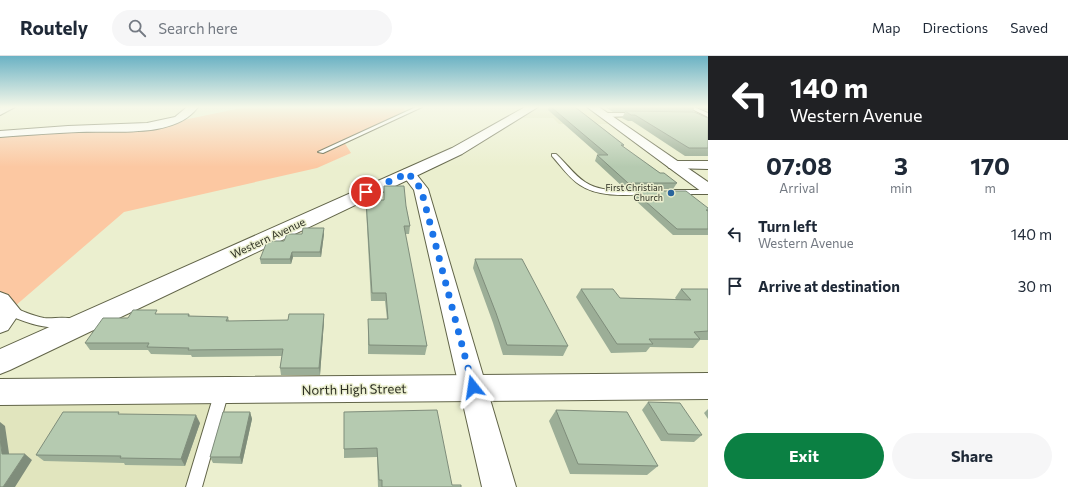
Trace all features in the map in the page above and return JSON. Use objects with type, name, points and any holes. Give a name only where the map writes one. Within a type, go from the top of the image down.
[{"type":"main road","name":"Western Avenue","points":[[0,362],[457,151],[498,127]]},
{"type":"main road","points":[[620,127],[708,189]]},
{"type":"main road","name":"North High Street","points":[[0,392],[708,386]]},
{"type":"street","points":[[0,134],[117,127]]},
{"type":"street","points":[[674,166],[708,165]]},
{"type":"street","points":[[408,173],[421,189],[499,487]]},
{"type":"lane","points":[[321,152],[376,127]]},
{"type":"lane","points":[[554,155],[583,184],[592,188],[617,192],[708,192]]},
{"type":"lane","points":[[3,311],[37,322],[57,324],[102,315]]},
{"type":"lane","points":[[194,487],[222,391]]},
{"type":"shaded area","points":[[106,127],[377,127],[344,142],[351,153],[317,168],[124,212],[0,319],[0,134]]},
{"type":"shaded area","points":[[222,391],[194,487],[0,487],[0,392]]},
{"type":"building","points":[[575,127],[601,127],[624,145],[621,145],[660,173],[664,173],[677,183],[628,183],[597,155],[608,155]]},
{"type":"building","points":[[655,127],[708,127],[708,148],[689,148]]},
{"type":"building","points":[[384,186],[404,186],[410,226],[404,226],[427,346],[369,345],[368,319],[388,319],[386,293],[372,293],[366,200],[384,200]]},
{"type":"building","points":[[637,191],[686,191],[708,208],[708,210],[706,210],[708,211],[708,229],[677,229],[637,194],[640,194]]},
{"type":"building","points":[[303,228],[324,228],[320,252],[292,252],[290,259],[260,259],[266,244],[272,241],[284,241],[287,234],[302,234]]},
{"type":"building","points":[[475,259],[522,259],[568,346],[507,345]]},
{"type":"building","points":[[581,289],[613,289],[620,298],[691,300],[681,289],[708,289],[708,331],[694,332],[700,339],[649,339],[653,344],[617,344]]},
{"type":"building","points":[[133,310],[157,310],[155,314],[189,314],[188,316],[228,317],[226,321],[288,320],[289,314],[324,314],[319,368],[280,368],[283,349],[188,350],[189,348],[147,347],[149,343],[85,343],[103,318],[128,318]]},
{"type":"building","points":[[648,402],[680,403],[702,435],[668,434]]},
{"type":"building","points":[[437,410],[452,485],[461,485],[461,487],[382,487],[382,480],[379,480],[377,448],[344,449],[344,412]]},
{"type":"building","points":[[556,410],[627,412],[658,466],[578,464]]},
{"type":"building","points":[[63,412],[119,412],[118,414],[196,415],[181,459],[120,458],[121,456],[36,455]]},
{"type":"building","points":[[223,412],[250,412],[240,457],[210,457]]},
{"type":"building","points":[[0,438],[2,454],[25,454],[3,487],[0,487]]},
{"type":"place","name":"First Christian Church","points":[[671,193]]},
{"type":"route","points":[[366,192],[408,173],[421,189],[473,387]]}]
